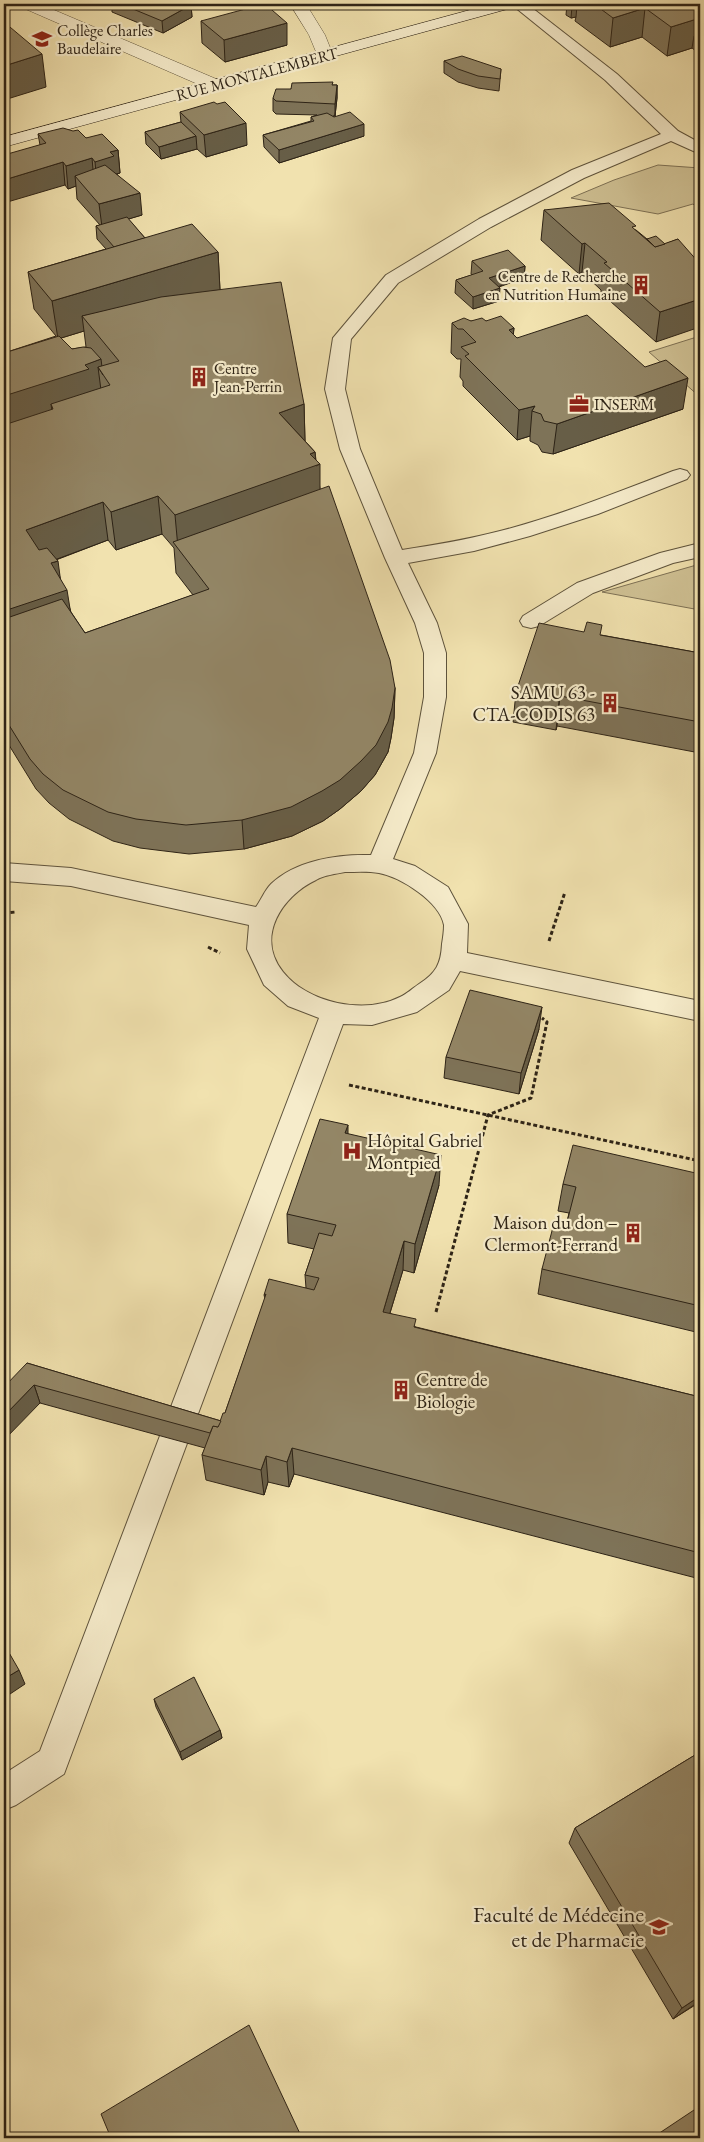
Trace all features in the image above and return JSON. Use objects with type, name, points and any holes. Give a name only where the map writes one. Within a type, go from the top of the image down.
[{"type":"main road","points":[[28,4],[215,85]]},
{"type":"main road","points":[[298,4],[317,36],[325,55]]},
{"type":"main road","name":"RUE MONTALEMBERT","points":[[4,142],[509,4]]},
{"type":"lane","points":[[518,4],[611,77],[672,135],[700,149]]},
{"type":"lane","points":[[379,864],[425,753],[435,697],[435,654],[428,631],[350,449],[334,390],[342,338],[392,279],[485,223],[578,174],[672,135]]},
{"type":"lane","points":[[396,558],[474,544],[520,533],[610,502],[680,475]]},
{"type":"lane","points":[[531,621],[585,588],[667,558],[700,550]]},
{"type":"lane","points":[[345,863],[379,864],[406,872],[439,894],[456,924],[454,960],[440,983],[408,1005],[372,1015],[334,1013],[297,999],[273,978],[259,949],[262,918],[280,891],[309,872],[345,863]]},
{"type":"lane","points":[[4,872],[71,877],[262,918]]},
{"type":"lane","points":[[454,960],[700,1011]]},
{"type":"lane","points":[[4,1792],[52,1762],[334,1013]]},
{"type":"path","points":[[436,1312],[488,1115],[531,1098],[547,1022],[529,1009],[537,977],[565,892]]},
{"type":"shaded area","points":[[658,165],[700,168],[700,210],[693,204],[658,214],[571,198],[614,180]]},
{"type":"shaded area","points":[[700,336],[700,397],[649,352]]},
{"type":"shaded area","points":[[700,564],[700,610],[602,592]]},
{"type":"building","points":[[121,4],[188,4],[191,5],[162,21]]},
{"type":"building","points":[[265,4],[287,23],[224,40],[201,21]]},
{"type":"building","points":[[594,4],[700,4],[700,18],[671,27],[645,8],[613,18]]},
{"type":"building","points":[[4,22],[42,54],[4,66]]},
{"type":"building","points":[[700,34],[700,41],[694,36]]},
{"type":"building","points":[[462,56],[501,69],[500,79],[478,76],[458,69],[444,61]]},
{"type":"building","points":[[333,82],[332,85],[337,85],[335,104],[276,101],[273,98],[276,89],[291,89],[292,83]]},
{"type":"building","points":[[214,102],[217,104],[225,102],[246,123],[204,135],[180,112]]},
{"type":"building","points":[[350,112],[364,124],[279,150],[263,135],[314,121],[311,117],[327,113],[334,117]]},
{"type":"building","points":[[181,122],[196,136],[159,147],[145,132]]},
{"type":"building","points":[[63,128],[73,131],[78,130],[86,138],[102,134],[118,150],[110,152],[114,156],[95,162],[92,158],[66,166],[63,162],[4,180],[4,155],[46,143],[38,134]]},
{"type":"building","points":[[105,165],[140,193],[99,204],[75,176]]},
{"type":"building","points":[[609,203],[636,226],[632,227],[655,247],[678,239],[700,264],[700,299],[660,312],[604,263],[607,262],[585,243],[582,244],[544,210]]},
{"type":"building","points":[[127,217],[145,238],[114,247],[96,226]]},
{"type":"building","points":[[192,224],[218,252],[52,301],[28,272]]},
{"type":"building","points":[[656,236],[665,244],[655,247],[647,239]]},
{"type":"building","points":[[508,250],[525,266],[489,278],[500,288],[473,297],[456,280],[483,271],[472,261]]},
{"type":"building","points":[[281,282],[304,404],[279,413],[315,452],[310,454],[320,464],[175,515],[158,496],[111,512],[103,502],[26,530],[39,550],[47,548],[58,561],[51,563],[67,590],[4,611],[4,425],[53,409],[51,404],[110,385],[98,367],[119,361],[82,316],[161,297]]},
{"type":"building","points":[[587,315],[645,367],[666,360],[688,378],[557,424],[544,421],[541,414],[532,411],[535,406],[519,410],[465,356],[469,354],[461,347],[476,342],[463,329],[458,329],[452,323],[464,318],[471,321],[482,318],[486,321],[501,316],[514,328],[509,330],[517,338]]},
{"type":"building","points":[[59,336],[72,349],[91,348],[101,359],[85,365],[89,369],[4,396],[4,353]]},
{"type":"building","points":[[329,486],[390,660],[395,688],[388,722],[376,745],[361,761],[340,780],[291,807],[242,820],[186,825],[136,819],[108,812],[63,790],[43,774],[30,759],[4,717],[4,619],[62,599],[85,633],[209,589],[173,542]]},
{"type":"building","points":[[587,622],[602,625],[600,635],[700,653],[700,722],[560,696],[559,701],[516,692],[539,623],[584,632]]},
{"type":"building","points":[[470,990],[542,1007],[521,1073],[446,1057]]},
{"type":"building","name":"Centre de Biologie","points":[[320,1119],[348,1125],[345,1133],[441,1155],[415,1244],[404,1241],[383,1312],[416,1319],[414,1327],[700,1397],[700,1553],[292,1448],[287,1462],[266,1456],[261,1470],[202,1455],[213,1426],[218,1427],[223,1413],[225,1413],[266,1294],[264,1295],[269,1279],[314,1290],[319,1278],[305,1275],[319,1233],[332,1236],[336,1225],[287,1214]]},
{"type":"building","name":"Maison du don – Clermont-Ferrand","points":[[573,1145],[700,1174],[700,1306],[542,1269],[553,1227],[565,1230],[576,1187],[563,1184]]},
{"type":"building","points":[[27,1363],[221,1421],[218,1427],[213,1426],[210,1433],[34,1385],[4,1416],[4,1387]]},
{"type":"building","points":[[4,1644],[19,1670],[4,1679]]},
{"type":"building","points":[[194,1677],[220,1730],[180,1752],[154,1699]]},
{"type":"building","name":"Faculté de Médecine et de Pharmacie","points":[[700,1752],[700,1996],[682,2008],[575,1828]]},
{"type":"building","points":[[249,2025],[302,2138],[111,2138],[101,2114]]},
{"type":"building","points":[[700,2106],[700,2138],[652,2138]]},
{"type":"place","name":"Collège Charles Baudelaire","points":[[42,39]]},
{"type":"place","name":"Centre de Recherche en Nutrition Humaine","points":[[641,285]]},
{"type":"place","name":"Centre Jean-Perrin","points":[[199,377]]},
{"type":"place","name":"INSERM","points":[[579,404]]},
{"type":"place","name":"SAMU 63 - CTA-CODIS 63","points":[[610,703]]},
{"type":"place","name":"Hôpital Gabriel Montpied","points":[[352,1151]]},
{"type":"place","name":"Maison du don – Clermont-Ferrand","points":[[633,1233]]},
{"type":"place","name":"Centre de Biologie","points":[[401,1390]]},
{"type":"place","name":"Faculté de Médecine et de Pharmacie","points":[[659,1927]]}]
